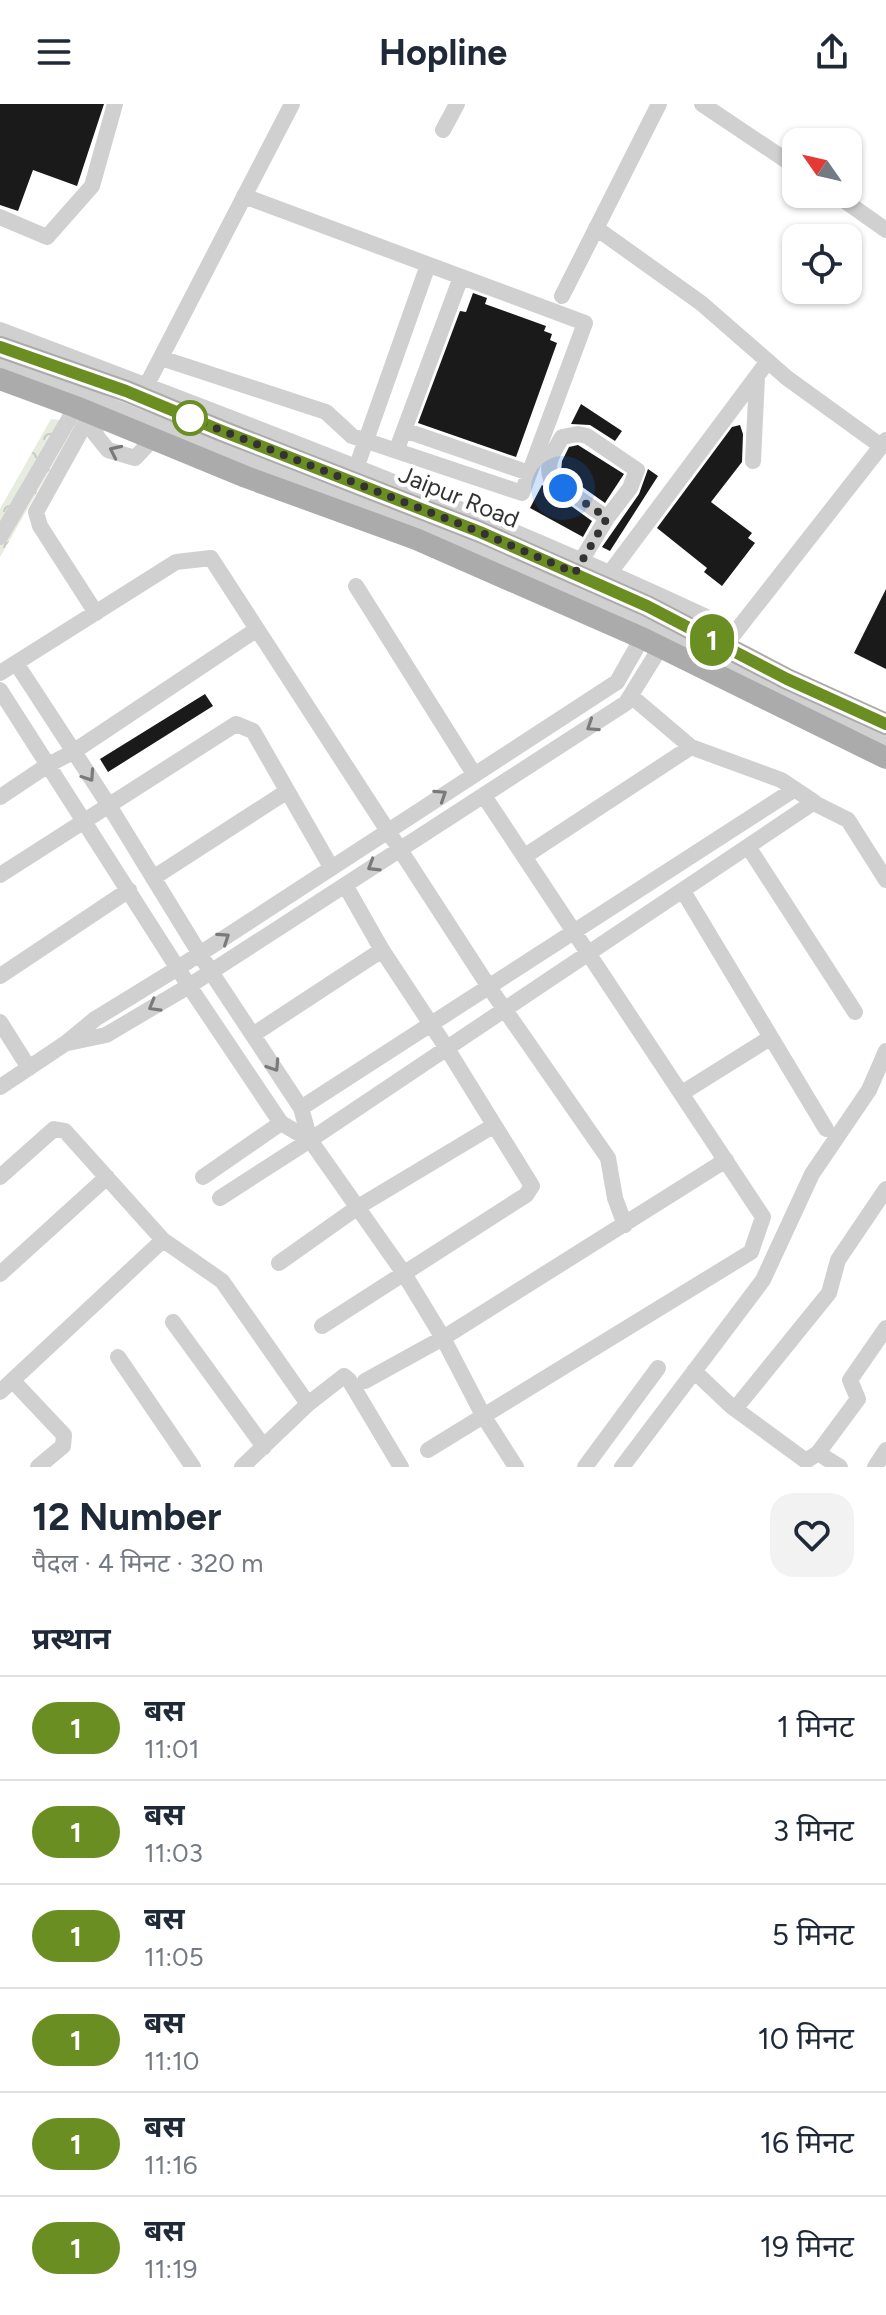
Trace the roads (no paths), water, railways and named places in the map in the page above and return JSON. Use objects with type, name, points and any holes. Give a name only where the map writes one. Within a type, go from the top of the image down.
[{"type":"main road","name":"Jaipur Road","points":[[0,347],[137,406],[354,475],[480,532],[578,566],[730,638],[787,679],[886,724]]},
{"type":"main road","points":[[0,379],[88,412],[137,406],[152,440],[416,539],[651,643],[886,758]]},
{"type":"street","points":[[0,217],[47,237],[92,186],[115,104]]},
{"type":"street","points":[[137,406],[292,104]]},
{"type":"street","points":[[443,130],[457,104]]},
{"type":"street","points":[[562,296],[659,104]]},
{"type":"street","points":[[702,104],[782,158]]},
{"type":"street","points":[[161,358],[326,412],[352,436],[522,493],[585,323],[244,196]]},
{"type":"street","points":[[855,208],[886,230]]},
{"type":"street","points":[[596,228],[701,303],[768,361],[884,443],[730,638]]},
{"type":"street","points":[[354,475],[428,265]]},
{"type":"street","points":[[397,449],[461,277]]},
{"type":"street","points":[[0,330],[137,406],[234,455],[507,561],[734,665],[886,742]]},
{"type":"street","points":[[606,578],[768,361]]},
{"type":"street","points":[[0,362],[137,406]]},
{"type":"street","points":[[753,461],[757,376]]},
{"type":"street","points":[[88,412],[95,434],[108,450],[135,458],[152,440]]},
{"type":"street","points":[[0,537],[88,412]]},
{"type":"street","points":[[88,412],[36,512],[40,526],[96,613]]},
{"type":"street","points":[[404,430],[529,473]]},
{"type":"street","points":[[578,566],[607,518],[630,488],[637,470],[587,436],[562,437],[549,458],[551,479],[607,518]]},
{"type":"street","points":[[0,673],[176,562],[211,558],[504,1010],[608,1158],[615,1198],[625,1225]]},
{"type":"street","points":[[356,586],[474,774]]},
{"type":"street","points":[[0,797],[256,630]]},
{"type":"street","points":[[66,1043],[106,1035],[189,986],[626,703],[651,643]]},
{"type":"street","points":[[0,1087],[66,1043],[95,1019],[617,682],[651,643]]},
{"type":"street","points":[[16,663],[108,804],[211,972],[301,1108],[310,1140],[403,1272],[443,1338],[484,1417],[516,1467]]},
{"type":"street","points":[[0,690],[189,986],[281,1123],[310,1140]]},
{"type":"street","points":[[631,696],[691,747],[781,780],[814,803],[848,820],[886,880]]},
{"type":"street","points":[[0,875],[236,724],[253,731],[331,867]]},
{"type":"street","points":[[525,856],[691,747]]},
{"type":"street","points":[[301,1108],[795,789]]},
{"type":"street","points":[[153,878],[286,792]]},
{"type":"street","points":[[428,1450],[751,1252],[763,1217],[484,796]]},
{"type":"street","points":[[220,1198],[814,803]]},
{"type":"street","points":[[749,848],[855,1012]]},
{"type":"street","points":[[322,1326],[530,1190],[531,1182],[382,950],[345,885]]},
{"type":"street","points":[[0,976],[129,890]]},
{"type":"street","points":[[683,891],[826,1129]]},
{"type":"street","points":[[254,1034],[382,950]]},
{"type":"street","points":[[0,1022],[29,1068]]},
{"type":"street","points":[[682,1093],[770,1038]]},
{"type":"street","points":[[622,1467],[763,1280],[812,1174],[869,1090],[886,1051]]},
{"type":"street","points":[[869,1090],[886,1096]]},
{"type":"street","points":[[203,1177],[281,1123]]},
{"type":"street","points":[[279,1263],[358,1207],[493,1126]]},
{"type":"street","points":[[0,1177],[54,1129],[65,1131],[163,1240],[222,1281],[308,1404]]},
{"type":"street","points":[[365,1381],[443,1338],[726,1160]]},
{"type":"street","points":[[2,1267],[107,1177]]},
{"type":"street","points":[[735,1409],[829,1293],[838,1260],[886,1189]]},
{"type":"street","points":[[38,1467],[63,1446],[64,1435],[6,1387],[163,1240]]},
{"type":"street","points":[[173,1322],[264,1447]]},
{"type":"street","points":[[809,1460],[858,1399],[850,1380],[886,1328]]},
{"type":"street","points":[[118,1357],[193,1467]]},
{"type":"street","points":[[585,1467],[658,1368]]},
{"type":"street","points":[[694,1371],[735,1409],[809,1460],[840,1467]]},
{"type":"street","points":[[242,1467],[308,1404],[340,1378],[347,1377],[401,1467]]},
{"type":"street","points":[[875,1467],[886,1450]]}]
